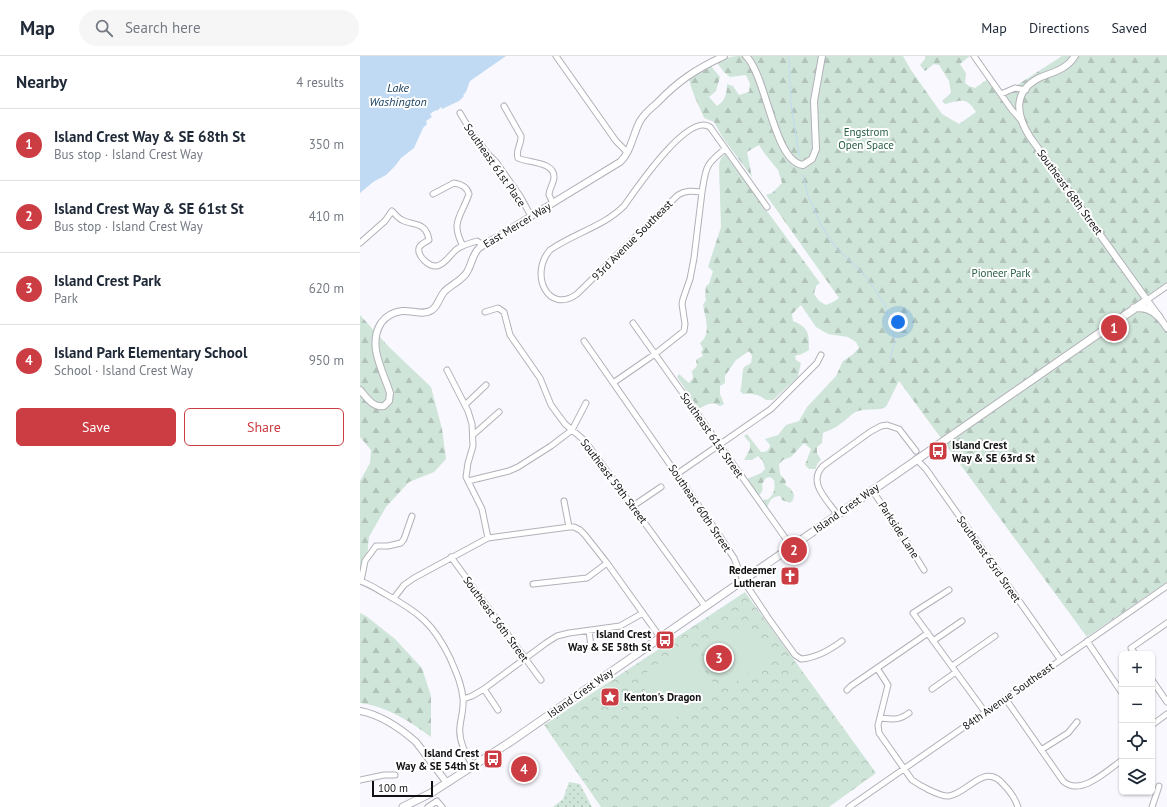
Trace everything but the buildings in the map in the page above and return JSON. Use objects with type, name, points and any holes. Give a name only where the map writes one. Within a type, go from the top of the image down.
[{"type":"main road","name":"Island Crest Way","points":[[403,807],[473,766],[1147,300]]},
{"type":"main road","points":[[1134,308],[1150,309],[1159,317]]},
{"type":"street","points":[[556,56],[616,141],[627,152]]},
{"type":"street","name":"East Mercer Way","points":[[360,390],[376,406],[382,406],[389,401],[390,393],[375,345],[376,334],[382,322],[390,315],[399,311],[424,312],[433,309],[444,292],[461,279],[467,272],[474,254],[483,245],[553,204],[620,162],[627,152],[642,118],[663,96],[684,77],[724,56]]},
{"type":"street","points":[[746,56],[752,64],[761,85],[783,149],[794,162],[803,165],[812,159],[816,149],[814,101],[822,56]]},
{"type":"street","name":"Southeast 68th Street","points":[[974,56],[1021,120],[1030,137],[1167,328]]},
{"type":"street","points":[[1021,120],[1019,114],[1019,101],[1022,93],[1036,80],[1064,67],[1075,56]]},
{"type":"street","points":[[1001,94],[1015,88],[1026,90]]},
{"type":"street","points":[[504,106],[521,136],[522,141],[517,151],[518,158],[543,165],[550,168],[552,171],[554,177],[549,195],[553,204]]},
{"type":"street","name":"Southeast 61st Place","points":[[460,113],[470,130],[496,162],[520,196],[531,216]]},
{"type":"street","name":"93rd Avenue Southeast","points":[[702,192],[691,190],[678,195],[572,298],[562,300],[555,298],[544,289],[541,282],[541,273],[544,259],[550,250],[596,226],[618,211],[653,166],[671,146],[695,126],[704,124],[712,129],[725,149]]},
{"type":"street","points":[[613,383],[655,354],[681,334],[685,328],[682,304],[696,251],[702,192],[705,174],[710,162],[725,149],[768,207]]},
{"type":"street","points":[[433,194],[454,183],[465,187],[468,190],[469,194],[457,220],[456,230],[463,246]]},
{"type":"street","points":[[360,243],[385,221],[392,211],[401,219],[418,224],[425,231],[428,240],[419,247],[425,261],[431,266],[439,265],[456,250],[463,246],[477,241],[483,245]]},
{"type":"street","name":"Island Crest Way","points":[[1147,300],[1167,286]]},
{"type":"street","name":"Southeast 59th Street","points":[[485,312],[498,308],[504,312],[506,315],[510,336],[540,378],[555,411],[572,430],[581,436],[585,441],[704,606]]},
{"type":"street","name":"Southeast 61st Street","points":[[633,323],[791,546]]},
{"type":"street","name":"Southeast 60th Street","points":[[584,341],[734,558],[743,580],[776,629],[799,658],[804,659],[820,655],[842,641]]},
{"type":"street","points":[[677,474],[771,409],[817,363],[821,355]]},
{"type":"street","points":[[447,370],[465,405],[472,424],[474,435],[472,452],[466,471],[468,481],[482,509],[488,538]]},
{"type":"street","points":[[465,405],[486,385]]},
{"type":"street","points":[[468,481],[504,473],[518,467],[551,446],[572,430],[586,404]]},
{"type":"street","points":[[474,435],[499,412]]},
{"type":"street","points":[[837,514],[817,486],[816,479],[818,472],[823,466],[870,432],[881,426],[887,425],[899,429],[916,451]]},
{"type":"street","name":"Southeast 63rd Street","points":[[916,459],[926,468],[1060,659]]},
{"type":"street","points":[[633,506],[661,487]]},
{"type":"street","name":"Parkside Lane","points":[[872,490],[887,512],[894,527],[908,544],[924,570]]},
{"type":"street","points":[[564,501],[569,527]]},
{"type":"street","points":[[412,516],[404,539],[401,543],[388,546],[376,546],[365,561],[360,581],[394,598],[413,611],[426,621],[441,640],[461,684],[463,699],[463,713],[460,728],[461,739],[465,751],[473,766]]},
{"type":"street","points":[[394,598],[400,589],[408,582],[488,538],[574,527],[580,530],[607,563],[660,637]]},
{"type":"street","name":"Southeast 56th Street","points":[[451,557],[541,680]]},
{"type":"street","points":[[533,584],[587,578],[607,563]]},
{"type":"street","name":"84th Avenue Southeast","points":[[849,807],[903,768],[1167,586]]},
{"type":"street","points":[[949,590],[913,613],[985,712]]},
{"type":"street","points":[[463,699],[484,689],[557,636],[620,626],[643,613]]},
{"type":"street","points":[[933,641],[962,621]]},
{"type":"street","points":[[1132,651],[1131,648],[1167,623]]},
{"type":"street","points":[[589,631],[590,646]]},
{"type":"street","points":[[847,690],[928,633]]},
{"type":"street","points":[[952,666],[995,636]]},
{"type":"street","points":[[1087,641],[1119,688]]},
{"type":"street","points":[[877,668],[888,685],[878,729],[881,736],[912,780],[946,796],[982,778],[990,776],[995,777],[999,779],[1010,791],[1018,807]]},
{"type":"street","points":[[932,689],[956,672]]},
{"type":"street","points":[[1155,684],[1167,702]]},
{"type":"street","points":[[484,689],[498,710]]},
{"type":"street","points":[[1005,698],[1063,781],[1072,786],[1088,784],[1119,762]]},
{"type":"street","points":[[360,711],[392,723],[410,736],[446,783]]},
{"type":"street","points":[[880,718],[897,719],[909,713]]},
{"type":"street","points":[[1155,723],[1167,714]]},
{"type":"street","points":[[1041,750],[1068,733],[1077,722]]},
{"type":"street","points":[[360,780],[384,775],[395,775]]},
{"type":"street","points":[[1152,807],[1158,786]]},
{"type":"street","points":[[428,807],[437,801],[442,807]]},
{"type":"green space","name":"Pioneer Park","points":[[736,56],[903,56],[942,114],[959,124],[976,112],[969,104],[963,101],[945,104],[942,101],[951,93],[949,81],[939,65],[934,64],[925,71],[920,65],[925,59],[925,56],[970,56],[960,64],[966,73],[965,83],[975,88],[988,79],[1000,96],[1062,56],[1167,56],[1167,282],[1144,299],[1167,332],[1167,582],[1087,637],[899,381],[886,407],[858,411],[836,427],[823,433],[822,443],[817,447],[817,453],[821,460],[815,469],[809,469],[805,465],[811,449],[804,443],[791,457],[783,460],[779,464],[780,474],[786,481],[785,485],[791,489],[794,495],[793,500],[790,503],[782,500],[780,496],[778,496],[771,500],[768,506],[765,506],[762,502],[765,499],[767,500],[770,498],[773,494],[774,480],[770,477],[766,478],[762,484],[762,492],[758,496],[747,479],[761,473],[765,469],[763,461],[758,456],[752,460],[744,460],[750,449],[750,443],[744,436],[747,434],[761,452],[765,452],[770,445],[765,439],[778,435],[786,425],[799,421],[807,407],[836,376],[843,361],[859,348],[856,342],[848,337],[828,334],[816,327],[801,305],[792,314],[793,321],[802,326],[807,332],[809,339],[809,350],[795,356],[796,360],[801,363],[798,377],[773,400],[766,400],[755,394],[743,394],[740,391],[744,367],[751,363],[752,356],[749,351],[736,360],[725,376],[725,383],[720,386],[720,394],[724,404],[720,406],[710,404],[699,409],[677,377],[679,374],[689,383],[693,378],[692,371],[697,366],[697,359],[703,356],[701,352],[703,349],[700,343],[706,335],[707,325],[703,305],[706,300],[706,286],[709,284],[713,271],[708,267],[721,227],[719,165],[721,158],[725,154],[820,283],[816,286],[814,294],[819,301],[826,305],[839,298],[766,195],[772,193],[782,183],[778,170],[759,145],[747,152],[752,177],[723,138],[714,122],[704,118],[689,79],[711,66],[720,77],[716,91],[709,97],[717,106],[725,97],[727,84],[733,86],[739,95],[749,92],[750,84],[746,75],[730,77],[717,63]]},
{"type":"green space","points":[[360,315],[389,347],[431,387],[442,429],[446,459],[434,472],[409,482],[386,507],[369,537],[365,576],[360,574],[360,481],[370,463],[371,450],[360,437]]},
{"type":"green space","points":[[745,592],[876,773],[829,807],[601,807],[544,725]]},
{"type":"green space","points":[[360,613],[395,639],[422,668],[431,696],[431,737],[407,720],[389,711],[360,703]]},
{"type":"green space","points":[[748,629],[770,657],[731,685],[724,683],[698,646],[713,636],[731,632],[743,632]]},
{"type":"green space","points":[[686,644],[717,688],[716,695],[682,718],[680,714],[669,722],[657,706],[670,696],[669,693],[655,703],[637,679]]},
{"type":"green space","points":[[569,782],[580,784],[592,807],[553,807],[563,799]]},
{"type":"water","name":"Lake Washington","points":[[360,56],[506,56],[470,81],[466,92],[463,95],[464,96],[459,101],[442,109],[441,107],[437,111],[436,110],[430,114],[432,117],[426,121],[427,124],[423,128],[414,148],[401,158],[386,175],[373,182],[360,193]]},
{"type":"waterway","points":[[789,56],[791,104],[799,155]]},
{"type":"waterway","points":[[803,175],[808,196],[821,225],[837,249],[857,267],[870,282],[885,305],[895,340],[890,359]]},
{"type":"place","name":"Island Crest Way & SE 68th St","points":[[1114,328]]},
{"type":"place","name":"Island Crest Way & SE 63rd St","points":[[938,451]]},
{"type":"place","name":"Island Crest Way & SE 61st St","points":[[794,550]]},
{"type":"place","name":"Redeemer Lutheran","points":[[790,576]]},
{"type":"place","name":"Island Crest Way & SE 58th St","points":[[665,640]]},
{"type":"place","name":"Island Crest Park","points":[[719,658]]},
{"type":"place","name":"Kenton's Dragon","points":[[610,697]]},
{"type":"place","name":"Island Crest Way & SE 54th St","points":[[493,759]]},
{"type":"place","name":"Island Park Elementary School","points":[[524,769]]},
{"type":"park label","name":"Engstrom Open Space","points":[[866,138]]}]
